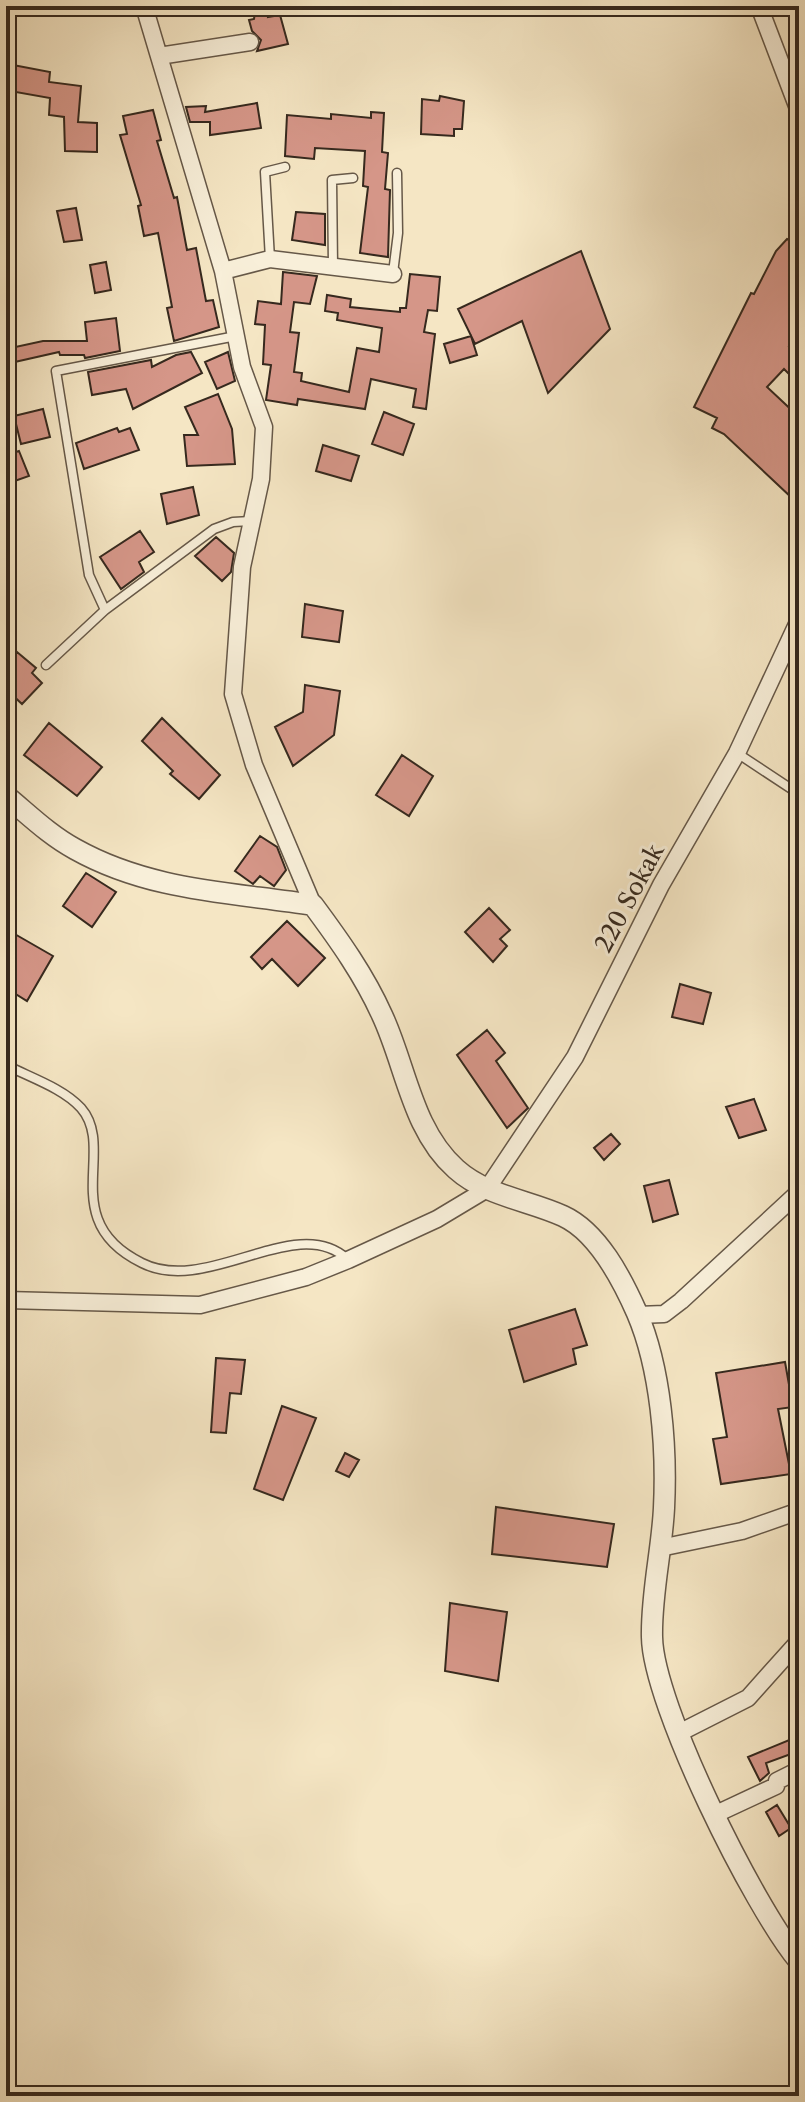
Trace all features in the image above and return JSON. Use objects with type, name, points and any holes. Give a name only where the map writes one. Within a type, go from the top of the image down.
[{"type":"street","points":[[144,6],[223,271],[242,367],[264,427],[261,479],[236,618],[233,694],[254,765],[313,905],[371,991],[431,1140],[457,1170],[487,1189],[568,1218],[609,1256],[638,1315],[658,1393],[664,1441],[660,1548],[652,1638],[665,1701],[716,1814],[781,1939],[799,1961]]},
{"type":"street","points":[[763,8],[799,111]]},
{"type":"street","points":[[159,56],[250,42]]},
{"type":"street","points":[[223,271],[270,259],[393,274]]},
{"type":"street","name":"220 Sokak","points":[[487,1189],[562,1081],[661,885],[737,753],[799,620]]},
{"type":"street","points":[[6,796],[72,848],[115,870],[190,890],[313,905]]},
{"type":"street","points":[[6,1300],[200,1305],[306,1277],[437,1219],[487,1189]]},
{"type":"street","points":[[638,1315],[664,1314],[797,1197]]},
{"type":"street","points":[[660,1548],[742,1531],[799,1511]]},
{"type":"street","points":[[679,1733],[748,1698],[799,1641]]},
{"type":"street","points":[[716,1814],[798,1773]]},
{"type":"lane","points":[[270,259],[265,172],[285,167]]},
{"type":"lane","points":[[393,274],[398,233],[397,173]]},
{"type":"lane","points":[[333,266],[332,180],[353,178]]},
{"type":"lane","points":[[105,610],[89,575],[56,371],[236,336]]},
{"type":"lane","points":[[46,665],[105,610],[214,529],[233,522],[252,521]]},
{"type":"lane","points":[[737,753],[799,794]]},
{"type":"lane","points":[[6,1065],[72,1100],[87,1116],[93,1133],[91,1186],[96,1213],[112,1240],[142,1264],[168,1272],[195,1272],[307,1244],[326,1246],[348,1260]]},
{"type":"building","points":[[256,6],[269,6],[268,17],[280,15],[288,44],[257,51],[261,40],[252,31],[249,20],[254,19]]},
{"type":"building","points":[[13,65],[50,72],[49,82],[81,86],[78,122],[97,123],[97,152],[65,151],[64,117],[49,115],[50,98],[10,91]]},
{"type":"building","points":[[440,96],[464,101],[462,129],[454,129],[454,136],[421,134],[422,99],[439,101]]},
{"type":"building","points":[[257,103],[261,128],[210,135],[210,122],[190,122],[186,107],[206,106],[205,112]]},
{"type":"building","points":[[153,110],[161,140],[157,141],[174,198],[177,197],[187,250],[196,248],[206,301],[213,300],[219,327],[174,341],[167,308],[172,307],[158,233],[144,236],[138,206],[141,205],[120,135],[127,134],[123,116]]},
{"type":"building","points":[[371,112],[384,113],[382,152],[388,153],[385,189],[390,190],[388,257],[360,253],[368,187],[363,186],[365,151],[315,148],[314,159],[285,156],[287,115],[331,119],[331,114],[371,118]]},
{"type":"building","points":[[76,208],[82,240],[64,242],[57,211]]},
{"type":"building","points":[[296,212],[325,214],[325,245],[292,240]]},
{"type":"building","points":[[787,239],[799,245],[799,327],[789,346],[799,351],[799,366],[791,376],[784,369],[767,387],[799,417],[799,491],[792,498],[724,434],[712,428],[717,418],[694,407],[751,293],[754,294],[776,251]]},
{"type":"building","points":[[581,251],[610,329],[548,393],[522,321],[475,344],[458,309]]},
{"type":"building","points":[[106,262],[111,290],[95,293],[90,265]]},
{"type":"building","points":[[283,272],[317,276],[310,304],[294,302],[290,332],[299,333],[294,372],[302,373],[301,381],[349,392],[357,348],[379,352],[382,328],[337,320],[338,313],[325,311],[327,295],[351,299],[350,307],[400,312],[400,308],[406,308],[410,274],[440,277],[437,311],[428,310],[424,332],[435,334],[426,409],[413,407],[416,389],[371,379],[365,409],[298,399],[297,405],[266,400],[271,365],[263,364],[265,325],[255,324],[258,301],[281,304]]},
{"type":"building","points":[[116,318],[120,351],[85,358],[84,355],[60,355],[59,352],[6,364],[6,349],[43,341],[87,341],[85,322]]},
{"type":"building","points":[[471,336],[477,355],[450,363],[444,344]]},
{"type":"building","points":[[191,352],[202,373],[133,409],[126,389],[92,395],[88,372],[151,360],[152,367],[176,355]]},
{"type":"building","points":[[228,352],[235,381],[217,389],[205,362]]},
{"type":"building","points":[[218,394],[232,429],[235,464],[187,466],[184,435],[198,435],[185,407]]},
{"type":"building","points":[[43,409],[50,437],[21,444],[14,416]]},
{"type":"building","points":[[384,412],[414,424],[403,455],[372,444]]},
{"type":"building","points":[[117,428],[119,432],[130,428],[139,450],[84,469],[76,443]]},
{"type":"building","points":[[323,445],[359,456],[351,481],[316,471]]},
{"type":"building","points":[[19,451],[29,476],[6,484],[6,455]]},
{"type":"building","points":[[193,487],[199,515],[167,524],[161,494]]},
{"type":"building","points":[[140,531],[154,552],[139,562],[144,572],[121,589],[100,557]]},
{"type":"building","points":[[216,537],[234,553],[231,572],[222,581],[195,556]]},
{"type":"building","points":[[305,604],[343,611],[339,642],[302,637]]},
{"type":"building","points":[[17,652],[36,668],[32,673],[42,683],[22,704],[6,689],[6,665]]},
{"type":"building","points":[[305,685],[340,691],[334,735],[293,766],[275,727],[303,712]]},
{"type":"building","points":[[162,718],[220,775],[199,799],[170,774],[173,771],[142,741]]},
{"type":"building","points":[[49,723],[102,767],[77,796],[24,755]]},
{"type":"building","points":[[402,755],[433,776],[409,816],[376,795]]},
{"type":"building","points":[[260,836],[277,847],[286,870],[274,886],[260,876],[253,884],[235,871]]},
{"type":"building","points":[[86,873],[116,892],[92,927],[63,906]]},
{"type":"building","points":[[489,908],[510,930],[500,939],[507,946],[493,962],[465,932]]},
{"type":"building","points":[[287,921],[325,958],[298,986],[272,959],[262,969],[251,957]]},
{"type":"building","points":[[6,929],[53,956],[27,1001],[6,988]]},
{"type":"building","points":[[680,984],[711,993],[703,1024],[672,1017]]},
{"type":"building","points":[[487,1030],[505,1053],[496,1061],[528,1108],[507,1128],[457,1055]]},
{"type":"building","points":[[754,1099],[766,1130],[739,1138],[726,1107]]},
{"type":"building","points":[[611,1134],[620,1144],[604,1160],[594,1148]]},
{"type":"building","points":[[669,1180],[678,1214],[653,1222],[644,1186]]},
{"type":"building","points":[[575,1309],[587,1345],[573,1349],[576,1364],[524,1382],[509,1330]]},
{"type":"building","points":[[216,1358],[245,1360],[241,1394],[230,1393],[226,1433],[211,1432]]},
{"type":"building","points":[[785,1362],[793,1407],[778,1409],[791,1474],[721,1484],[713,1439],[727,1437],[716,1373]]},
{"type":"building","points":[[282,1406],[316,1418],[283,1500],[254,1489]]},
{"type":"building","points":[[345,1453],[359,1460],[349,1477],[336,1471]]},
{"type":"building","points":[[496,1507],[614,1524],[607,1567],[492,1554]]},
{"type":"building","points":[[450,1603],[507,1612],[498,1681],[445,1671]]},
{"type":"building","points":[[799,1736],[799,1751],[766,1763],[769,1773],[760,1781],[748,1757]]},
{"type":"building","points":[[777,1805],[791,1828],[779,1836],[766,1812]]}]
